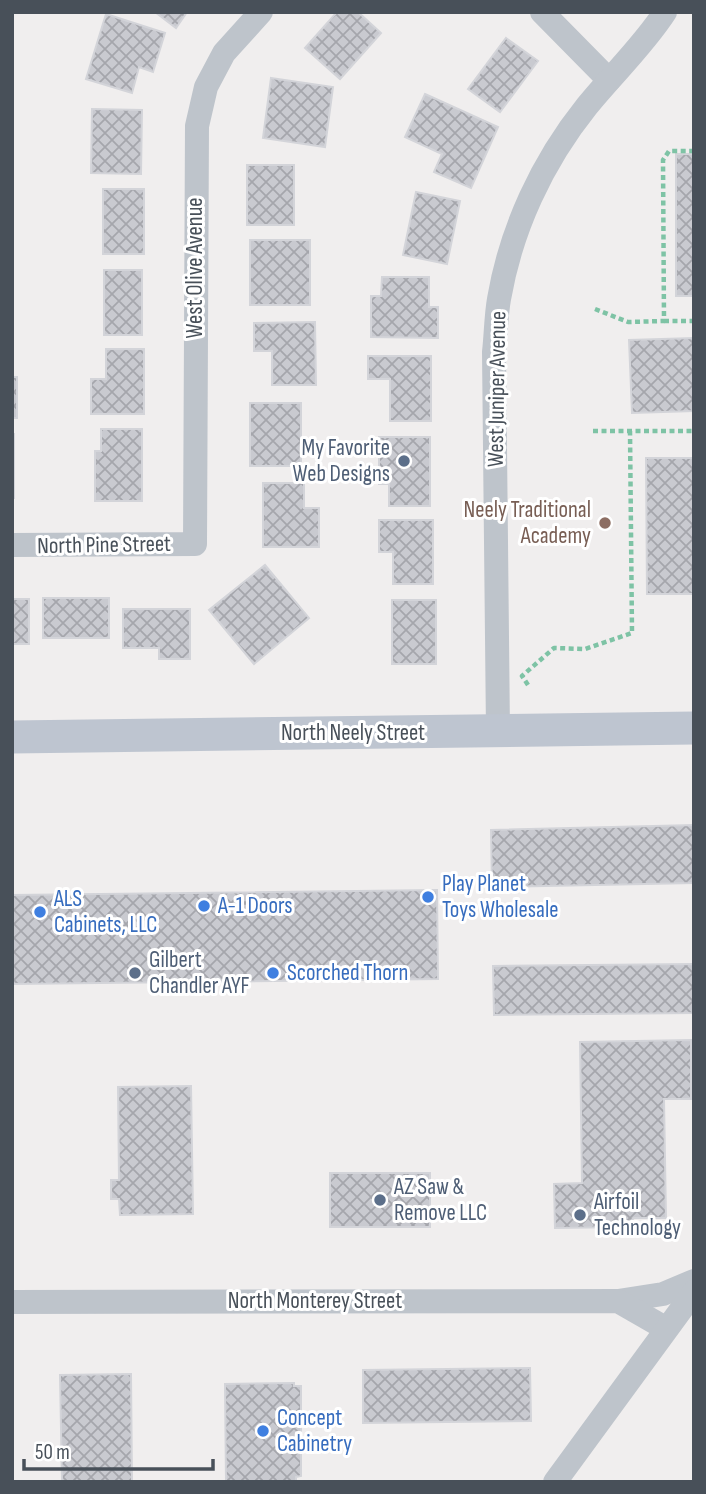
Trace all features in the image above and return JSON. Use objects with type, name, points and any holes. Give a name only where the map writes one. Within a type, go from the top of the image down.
[{"type":"street","name":"West Olive Avenue","points":[[195,544],[197,126],[206,87],[224,53],[261,12]]},
{"type":"street","points":[[542,12],[609,80]]},
{"type":"street","name":"West Juniper Avenue","points":[[498,732],[494,352],[498,300],[510,250],[533,191],[558,148],[585,108],[655,29],[666,12]]},
{"type":"street","name":"North Pine Street","points":[[12,545],[195,544]]},
{"type":"street","name":"North Neely Street","points":[[12,737],[694,728]]},
{"type":"street","name":"North Monterey Street","points":[[12,1302],[618,1301],[663,1294],[694,1281]]},
{"type":"street","points":[[555,1482],[665,1328],[694,1292]]},
{"type":"street","name":"North Monterey Street","points":[[618,1301],[665,1328]]},
{"type":"path","points":[[664,321],[663,160],[669,152],[694,151]]},
{"type":"path","points":[[595,309],[628,322],[694,321]]},
{"type":"path","points":[[593,431],[694,431]]},
{"type":"path","points":[[528,685],[522,676],[554,648],[585,649],[632,633],[630,431]]},
{"type":"building","points":[[155,12],[187,12],[176,28]]},
{"type":"building","points":[[337,12],[358,12],[381,33],[340,79],[305,48]]},
{"type":"building","points":[[106,14],[165,33],[153,72],[139,67],[132,93],[86,79]]},
{"type":"building","points":[[506,38],[538,61],[500,112],[468,89]]},
{"type":"building","points":[[271,78],[333,87],[325,147],[263,138]]},
{"type":"building","points":[[425,94],[498,127],[471,188],[434,172],[442,154],[405,137]]},
{"type":"building","points":[[92,109],[142,110],[141,174],[91,173]]},
{"type":"building","points":[[676,154],[694,154],[694,296],[676,296]]},
{"type":"building","points":[[247,165],[294,165],[294,225],[247,225]]},
{"type":"building","points":[[103,189],[144,189],[144,254],[103,254]]},
{"type":"building","points":[[416,192],[460,201],[447,264],[403,255]]},
{"type":"building","points":[[250,240],[310,240],[310,305],[250,305]]},
{"type":"building","points":[[104,270],[142,270],[142,335],[104,335]]},
{"type":"building","points":[[382,277],[429,277],[429,307],[438,307],[438,338],[371,337],[371,296],[381,296]]},
{"type":"building","points":[[315,322],[316,385],[272,385],[272,351],[254,351],[254,323]]},
{"type":"building","points":[[694,338],[694,411],[632,413],[629,340]]},
{"type":"building","points":[[106,349],[144,349],[144,414],[91,414],[91,379],[106,379]]},
{"type":"building","points":[[368,356],[431,356],[431,421],[390,421],[390,379],[368,379]]},
{"type":"building","points":[[12,377],[17,377],[17,418],[12,418]]},
{"type":"building","points":[[250,403],[301,403],[301,466],[250,466]]},
{"type":"building","points":[[101,429],[142,429],[142,501],[95,501],[95,451],[101,451]]},
{"type":"building","points":[[14,434],[14,498],[12,498]]},
{"type":"building","name":"My Favorite Web Designs","points":[[379,437],[430,437],[430,506],[389,506],[389,484],[379,484]]},
{"type":"building","points":[[646,458],[694,458],[694,594],[647,594]]},
{"type":"building","points":[[263,483],[304,483],[304,508],[319,508],[319,547],[263,547]]},
{"type":"building","points":[[379,520],[433,520],[433,584],[393,584],[393,552],[379,552]]},
{"type":"building","points":[[265,565],[309,618],[254,664],[209,610]]},
{"type":"building","points":[[43,598],[109,598],[109,638],[43,638]]},
{"type":"building","points":[[12,599],[29,599],[29,644],[12,644]]},
{"type":"building","points":[[392,600],[436,600],[436,664],[392,664]]},
{"type":"building","points":[[123,609],[190,609],[190,659],[159,659],[159,648],[123,648]]},
{"type":"building","points":[[694,825],[694,883],[492,887],[491,830]]},
{"type":"building","points":[[437,890],[438,979],[12,984],[12,895]]},
{"type":"building","points":[[694,964],[694,1013],[494,1015],[493,966]]},
{"type":"building","points":[[691,1040],[691,1099],[664,1099],[666,1218],[634,1218],[624,1227],[555,1228],[554,1184],[582,1183],[580,1042]]},
{"type":"building","points":[[191,1086],[193,1214],[120,1215],[119,1199],[111,1199],[111,1180],[119,1180],[118,1087]]},
{"type":"building","name":"AZ Saw & Remove LLC","points":[[330,1173],[430,1173],[430,1227],[330,1227]]},
{"type":"building","points":[[530,1368],[531,1421],[363,1423],[363,1370]]},
{"type":"building","points":[[131,1374],[132,1482],[62,1482],[60,1375]]},
{"type":"building","name":"Concept Cabinetry","points":[[294,1383],[294,1386],[301,1386],[301,1476],[296,1477],[296,1482],[226,1482],[225,1384]]},
{"type":"place","name":"My Favorite Web Designs","points":[[404,461]]},
{"type":"place","name":"Neely Traditional Academy","points":[[605,523]]},
{"type":"place","name":"Play Planet Toys Wholesale","points":[[428,897]]},
{"type":"place","name":"A-1 Doors","points":[[204,906]]},
{"type":"place","name":"ALS Cabinets, LLC","points":[[40,912]]},
{"type":"place","name":"Gilbert Chandler AYF","points":[[135,973]]},
{"type":"place","name":"Scorched Thorn","points":[[273,973]]},
{"type":"place","name":"AZ Saw & Remove LLC","points":[[380,1200]]},
{"type":"place","name":"Airfoil Technology","points":[[580,1215]]},
{"type":"place","name":"Concept Cabinetry","points":[[263,1431]]}]
